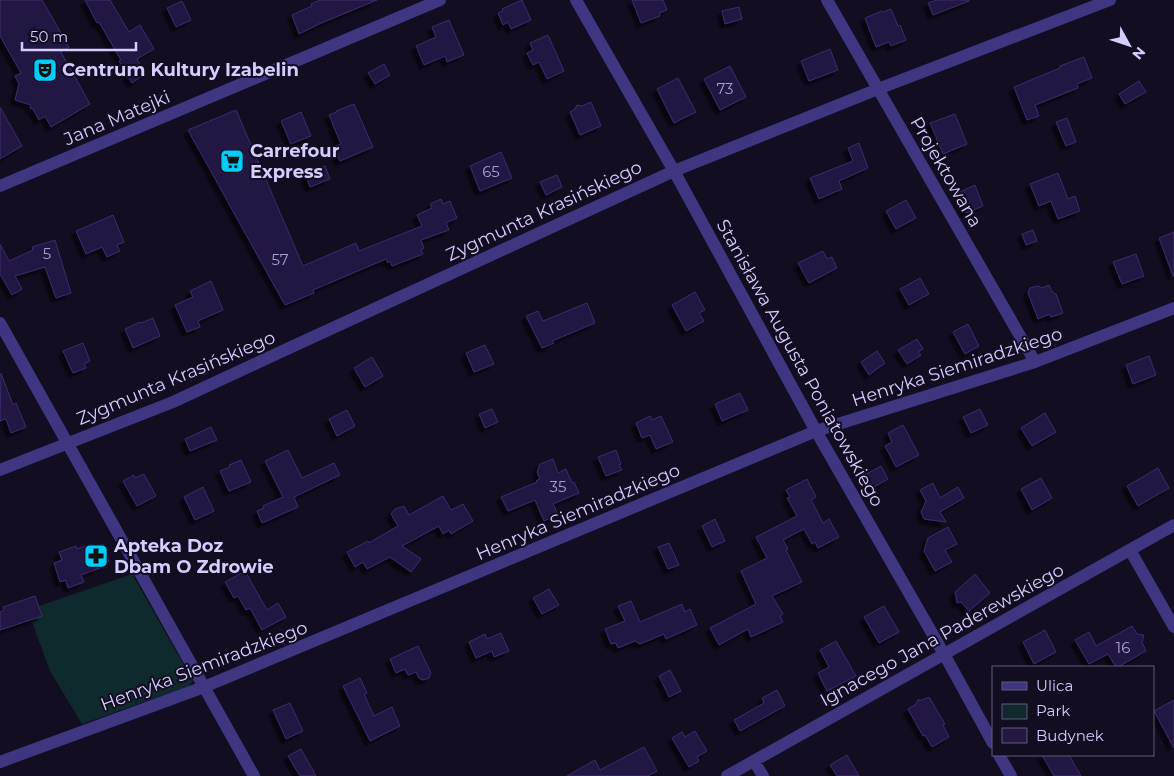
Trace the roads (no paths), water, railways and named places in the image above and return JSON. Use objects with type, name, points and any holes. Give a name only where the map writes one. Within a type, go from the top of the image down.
[{"type":"street","name":"Jana Matejki","points":[[0,186],[440,0]]},
{"type":"street","name":"Stanisława Augusta Poniatowskiego","points":[[576,0],[674,171],[816,431],[992,741]]},
{"type":"street","name":"Projektowana","points":[[827,0],[1035,362]]},
{"type":"street","name":"Zygmunta Krasińskiego","points":[[0,470],[173,402],[674,171],[878,89],[1110,0]]},
{"type":"street","name":"Henryka Siemiradzkiego","points":[[0,762],[204,687],[816,431],[1035,362],[1174,308]]},
{"type":"street","points":[[0,323],[254,776]]},
{"type":"street","name":"Ignacego Jana Paderewskiego","points":[[727,776],[1174,525]]},
{"type":"street","points":[[1130,550],[1174,627]]},
{"type":"street","points":[[1000,756],[1011,776]]},
{"type":"street","points":[[754,760],[763,776]]},
{"type":"place","name":"Centrum Kultury Izabelin","points":[[45,70]]},
{"type":"place","name":"Carrefour Express","points":[[232,161]]},
{"type":"place","name":"Apteka Doz Dbam O Zdrowie","points":[[96,556]]}]
